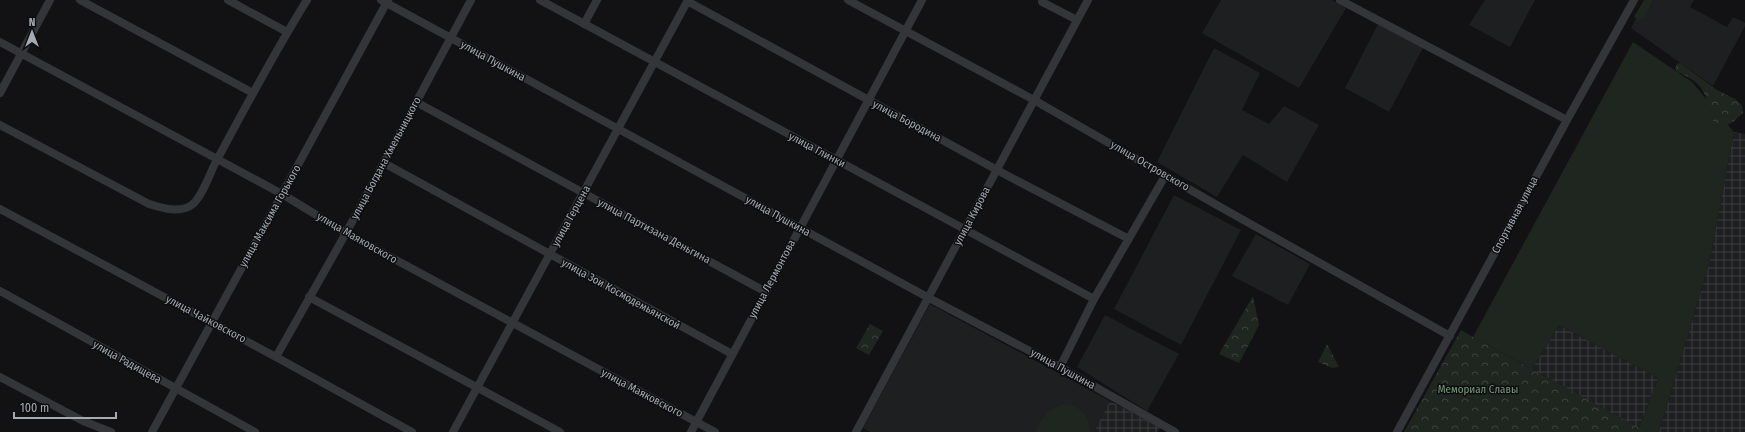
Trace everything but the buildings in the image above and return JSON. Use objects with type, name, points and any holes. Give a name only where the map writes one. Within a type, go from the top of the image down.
[{"type":"street","points":[[0,93],[50,0]]},
{"type":"street","points":[[80,0],[253,94]]},
{"type":"street","points":[[228,0],[287,32]]},
{"type":"street","points":[[0,125],[149,204],[162,209],[173,210],[192,205],[198,198],[217,159],[306,0]]},
{"type":"street","name":"улица Богдана Хмельницкого","points":[[276,356],[346,233],[471,0]]},
{"type":"street","name":"улица Глинки","points":[[540,0],[1094,300]]},
{"type":"street","points":[[584,24],[597,0]]},
{"type":"street","name":"улица Островского","points":[[848,0],[1034,100],[1165,176],[1450,336]]},
{"type":"street","name":"улица Лермонтова","points":[[691,432],[922,0]]},
{"type":"street","points":[[1042,0],[1042,2],[1077,20]]},
{"type":"street","name":"улица Кирова","points":[[858,431],[1088,0]]},
{"type":"street","points":[[1340,0],[1567,120]]},
{"type":"street","name":"Спортивная улица","points":[[1397,432],[1634,0]]},
{"type":"street","name":"улица Пушкина","points":[[385,1],[928,298],[1060,367],[1174,432]]},
{"type":"street","name":"улица Максима Горького","points":[[152,432],[385,1]]},
{"type":"street","name":"улица Герцена","points":[[453,432],[688,1]]},
{"type":"street","name":"улица Бородина","points":[[688,1],[996,170],[1129,239]]},
{"type":"street","name":"улица Маяковского","points":[[0,42],[282,194],[346,233],[715,432]]},
{"type":"street","name":"улица Партизана Деньгина","points":[[416,102],[766,292]]},
{"type":"street","name":"улица Зои Космодемьянской","points":[[384,163],[549,255],[732,354]]},
{"type":"street","points":[[1060,367],[1094,300],[1165,176]]},
{"type":"street","name":"улица Чайковского","points":[[0,209],[276,356],[412,432]]},
{"type":"street","name":"улица Радищева","points":[[0,291],[255,432]]},
{"type":"street","points":[[309,296],[560,432]]},
{"type":"street","points":[[0,377],[83,421],[111,432]]},
{"type":"shaded area","points":[[1221,0],[1332,0],[1346,8],[1299,88],[1202,33]]},
{"type":"shaded area","points":[[1485,0],[1535,0],[1510,47],[1469,25]]},
{"type":"shaded area","points":[[1646,0],[1694,0],[1690,7],[1727,27],[1733,17],[1745,23],[1745,26],[1713,86],[1631,28]]},
{"type":"shaded area","points":[[1378,24],[1423,48],[1389,112],[1345,88]]},
{"type":"shaded area","points":[[1214,48],[1260,73],[1242,110],[1269,124],[1284,106],[1319,125],[1287,182],[1243,155],[1217,197],[1157,162]]},
{"type":"shaded area","points":[[1734,132],[1745,134],[1745,432],[1659,432],[1709,264]]},
{"type":"shaded area","points":[[1174,195],[1241,230],[1181,345],[1114,309]]},
{"type":"shaded area","points":[[1256,234],[1310,264],[1288,305],[1232,276]]},
{"type":"shaded area","points":[[930,304],[1110,401],[1094,432],[870,432],[863,428]]},
{"type":"shaded area","points":[[1105,315],[1179,354],[1147,411],[1077,367]]},
{"type":"shaded area","points":[[1559,325],[1658,378],[1639,428],[1532,369]]},
{"type":"shaded area","points":[[1110,401],[1160,427],[1158,432],[1094,432]]},
{"type":"green space","points":[[1644,0],[1653,0],[1643,19],[1637,19],[1634,17]]},
{"type":"green space","points":[[1633,42],[1692,82],[1734,132],[1709,264],[1659,432],[1647,432],[1639,428],[1658,378],[1559,325],[1532,369],[1473,337]]},
{"type":"green space","points":[[1680,63],[1717,90],[1735,99],[1742,105],[1743,113],[1724,127],[1716,125],[1713,121],[1706,97],[1699,85],[1687,76],[1677,72],[1675,69],[1677,64]]},
{"type":"green space","points":[[1253,296],[1259,325],[1239,363],[1219,354]]},
{"type":"green space","points":[[870,324],[883,331],[869,355],[856,348]]},
{"type":"green space","name":"Мемориал Славы","points":[[1461,330],[1473,337],[1647,432],[1404,432]]},
{"type":"green space","points":[[1327,344],[1339,367],[1332,368],[1318,362]]},
{"type":"green space","points":[[1063,404],[1074,406],[1086,416],[1090,432],[1035,432],[1049,411]]}]
